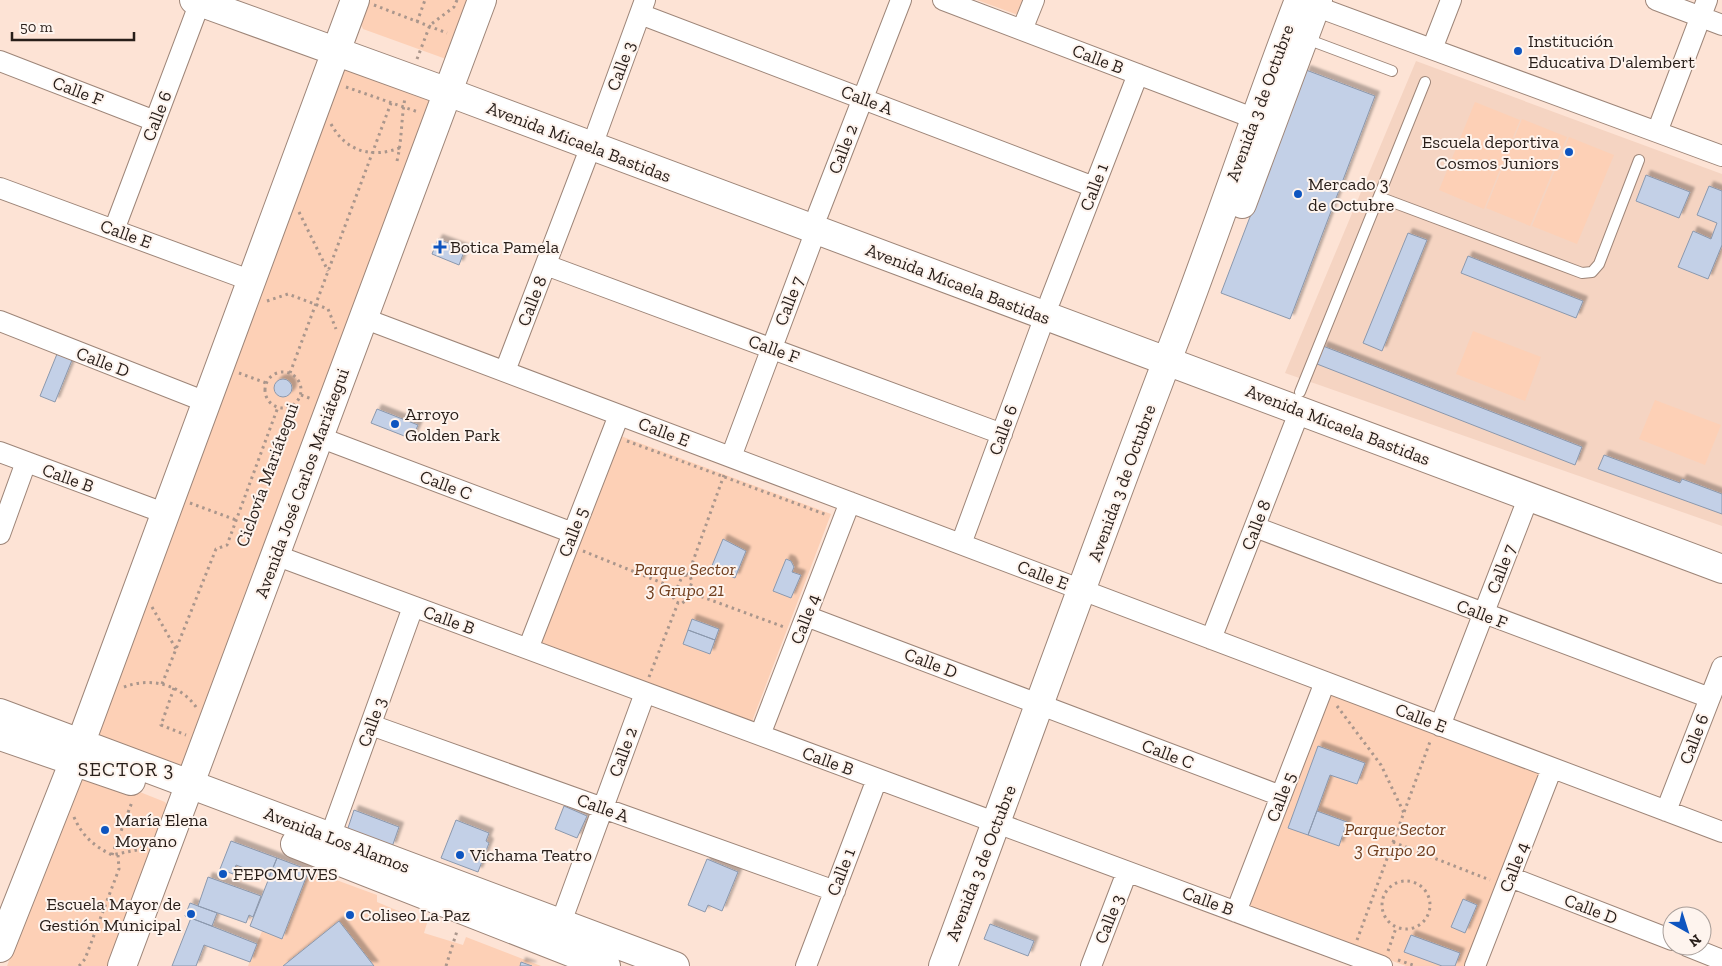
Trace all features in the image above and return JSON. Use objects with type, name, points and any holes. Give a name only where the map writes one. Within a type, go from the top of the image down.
[{"type":"street","name":"Avenida Micaela Bastidas","points":[[245,0],[340,44]]},
{"type":"street","name":"Avenida José Carlos Mariátegui","points":[[122,966],[319,437],[341,347],[351,318],[437,119],[482,0]]},
{"type":"street","name":"Calle 2","points":[[817,222],[901,0]]},
{"type":"street","name":"Calle B","points":[[943,0],[1253,118]]},
{"type":"street","points":[[1022,30],[1034,0]]},
{"type":"street","points":[[1432,49],[1451,0]]},
{"type":"street","points":[[1656,0],[1704,8],[1722,25]]},
{"type":"street","name":"Avenida Micaela Bastidas","points":[[197,1],[340,44],[413,70],[1047,309],[1300,401],[1722,550]]},
{"type":"street","name":"Calle 6","points":[[114,230],[156,120],[197,1]]},
{"type":"street","points":[[0,948],[77,752],[138,583],[340,44],[362,2]]},
{"type":"street","points":[[1308,2],[1722,156]]},
{"type":"street","name":"Avenida 3 de Octubre","points":[[943,966],[1004,826],[1177,356],[1304,38],[1308,2]]},
{"type":"street","name":"Avenida 3 de Octubre","points":[[1177,356],[1253,118],[1308,2]]},
{"type":"street","name":"Calle A","points":[[642,7],[863,99],[1094,187]]},
{"type":"street","name":"Calle 3","points":[[594,139],[642,7]]},
{"type":"street","points":[[1657,132],[1704,8]]},
{"type":"street","name":"Calle F","points":[[0,61],[156,120]]},
{"type":"street","name":"Calle 1","points":[[1047,309],[1138,74]]},
{"type":"street","name":"Calle 8","points":[[505,372],[594,139]]},
{"type":"street","name":"Calle E","points":[[0,188],[252,281]]},
{"type":"street","name":"Calle 7","points":[[731,457],[817,222]]},
{"type":"street","name":"Calle F","points":[[546,265],[1002,434]]},
{"type":"street","name":"Calle 6","points":[[961,544],[1047,309]]},
{"type":"street","name":"Calle E","points":[[351,318],[505,372],[1722,832]]},
{"type":"street","name":"Calle D","points":[[0,321],[206,402]]},
{"type":"street","name":"Avenida Micaela Bastidas","points":[[1300,401],[1529,496],[1722,569]]},
{"type":"street","name":"Calle 8","points":[[1211,639],[1255,527],[1300,401]]},
{"type":"street","name":"Calle 5","points":[[528,649],[619,415]]},
{"type":"street","name":"Calle C","points":[[319,437],[570,540]]},
{"type":"street","name":"Calle B","points":[[0,452],[26,462],[167,505]]},
{"type":"street","points":[[0,534],[26,462]]},
{"type":"street","name":"Calle 7","points":[[1438,725],[1484,614],[1529,496]]},
{"type":"street","name":"Calle 4","points":[[760,736],[795,624],[850,502]]},
{"type":"street","name":"Calle F","points":[[1255,527],[1710,698]]},
{"type":"street","name":"Calle B","points":[[275,556],[1236,912],[1350,960],[1387,960]]},
{"type":"street","name":"Calle 3","points":[[340,848],[371,725],[413,607]]},
{"type":"street","name":"Calle D","points":[[795,624],[1048,708]]},
{"type":"street","name":"Calle 6","points":[[1666,811],[1722,667]]},
{"type":"street","name":"Calle 5","points":[[1236,912],[1325,682]]},
{"type":"street","name":"Calle 2","points":[[560,925],[645,693]]},
{"type":"street","name":"Calle C","points":[[1048,708],[1281,796]]},
{"type":"street","name":"Avenida Los Alamos","points":[[0,713],[77,752],[340,848],[675,966]]},
{"type":"street","name":"Calle A","points":[[371,725],[834,891]]},
{"type":"street","name":"Avenida Los Alamos","points":[[0,736],[77,752]]},
{"type":"street","name":"Calle 4","points":[[1475,966],[1503,880],[1552,768]]},
{"type":"street","name":"Calle 1","points":[[806,966],[876,778]]},
{"type":"street","name":"Avenida 3 de Octubre","points":[[963,966],[1004,826]]},
{"type":"street","name":"Avenida Los Alamos","points":[[340,848],[465,911],[606,966]]},
{"type":"street","name":"Calle 3","points":[[1091,966],[1127,872]]},
{"type":"street","name":"Calle D","points":[[1503,880],[1662,936]]},
{"type":"lane","points":[[1304,38],[1392,71]]},
{"type":"lane","points":[[1300,401],[1425,82]]},
{"type":"lane","points":[[1379,196],[1582,273],[1592,272],[1599,264],[1639,160]]},
{"type":"path","points":[[417,22],[425,0]]},
{"type":"path","points":[[397,164],[403,139],[401,120],[413,70],[429,26],[454,8],[457,0]]},
{"type":"path","points":[[362,2],[467,41]]},
{"type":"path","points":[[327,80],[437,119]]},
{"type":"path","points":[[290,373],[391,103]]},
{"type":"path","points":[[330,120],[344,142],[361,151],[382,154],[406,144]]},
{"type":"path","points":[[287,186],[328,271]]},
{"type":"path","points":[[241,310],[288,294],[316,304],[328,309],[341,347]]},
{"type":"path","points":[[336,328],[351,318]]},
{"type":"path","points":[[336,328],[341,347]]},
{"type":"path","points":[[220,367],[266,383]]},
{"type":"path","points":[[280,371],[290,373],[300,382],[301,395],[295,404],[290,407],[278,407],[268,400],[266,383],[274,374],[280,371]]},
{"type":"path","name":"Ciclovía Mariátegui","points":[[306,407],[313,389]]},
{"type":"path","points":[[162,684],[216,549],[227,545],[278,407]]},
{"type":"path","points":[[620,438],[828,516],[824,524]]},
{"type":"path","points":[[678,603],[673,597],[680,579],[688,575],[731,457]]},
{"type":"path","points":[[167,505],[236,520]]},
{"type":"path","points":[[570,540],[677,589]]},
{"type":"path","points":[[678,603],[685,601],[692,578],[688,575]]},
{"type":"path","points":[[138,583],[176,649]]},
{"type":"path","points":[[688,592],[795,624]]},
{"type":"path","points":[[645,693],[678,603]]},
{"type":"path","points":[[122,688],[141,682],[162,684],[174,688],[190,698],[196,708]]},
{"type":"path","points":[[174,688],[161,725],[192,737]]},
{"type":"path","points":[[192,716],[199,697]]},
{"type":"path","points":[[1335,702],[1380,765],[1404,813]]},
{"type":"path","points":[[182,743],[188,725]]},
{"type":"path","points":[[1350,960],[1438,725]]},
{"type":"path","points":[[112,855],[132,801]]},
{"type":"path","points":[[72,811],[79,829],[88,840],[112,855],[143,849]]},
{"type":"path","points":[[1393,842],[1503,880]]},
{"type":"path","points":[[140,858],[147,843]]},
{"type":"path","points":[[79,966],[85,959],[119,869],[118,855]]},
{"type":"path","points":[[1404,880],[1420,885],[1430,898],[1431,906],[1425,921],[1411,929],[1396,928],[1384,917],[1382,910],[1384,895],[1389,888],[1404,880]]},
{"type":"path","points":[[1374,892],[1384,895]]},
{"type":"path","points":[[446,966],[465,911]]},
{"type":"path","points":[[1396,928],[1387,960],[1416,966]]},
{"type":"shaded area","points":[[1416,61],[1722,174],[1722,526],[1285,373]]},
{"type":"green space","points":[[366,0],[473,0],[446,59],[363,29],[359,20]]},
{"type":"green space","points":[[977,0],[1024,0],[1018,15]]},
{"type":"green space","points":[[340,66],[433,100],[184,767],[93,736]]},
{"type":"green space","points":[[1475,102],[1520,120],[1484,209],[1439,190]]},
{"type":"green space","points":[[1522,119],[1567,137],[1530,226],[1486,208]]},
{"type":"green space","points":[[1569,137],[1614,155],[1577,244],[1532,226]]},
{"type":"green space","points":[[1473,331],[1541,357],[1525,401],[1456,374]]},
{"type":"green space","points":[[1655,400],[1721,425],[1705,465],[1639,439]]},
{"type":"green space","name":"Parque Sector 3 Grupo 21","points":[[618,435],[831,514],[751,724],[539,644]]},
{"type":"green space","name":"Parque Sector 3 Grupo 20","points":[[1328,691],[1545,772],[1470,966],[1406,966],[1249,908]]},
{"type":"green space","points":[[87,771],[165,802],[170,810],[112,966],[7,966],[79,776]]},
{"type":"green space","name":"Coliseo La Paz","points":[[309,870],[377,895],[377,902],[427,923],[424,933],[463,945],[466,937],[541,966],[248,966],[262,931],[283,938]]},
{"type":"building","name":"Mercado 3 de Octubre","points":[[1306,70],[1375,96],[1290,319],[1221,293]]},
{"type":"building","points":[[1646,175],[1690,192],[1679,218],[1636,201]]},
{"type":"building","points":[[1709,186],[1722,191],[1722,245],[1708,279],[1678,267],[1693,231],[1711,239],[1717,223],[1697,215]]},
{"type":"building","points":[[1408,233],[1427,240],[1382,351],[1363,343]]},
{"type":"building","points":[[438,239],[465,249],[459,265],[432,254]]},
{"type":"building","points":[[1468,256],[1583,301],[1576,318],[1461,273]]},
{"type":"building","points":[[1323,346],[1582,447],[1575,465],[1317,364]]},
{"type":"building","points":[[57,354],[72,360],[55,402],[40,396]]},
{"type":"building","points":[[283,379],[289,382],[292,388],[289,394],[283,397],[277,394],[274,388],[277,382]]},
{"type":"building","name":"Arroyo Golden Park","points":[[377,409],[418,425],[412,439],[371,423]]},
{"type":"building","points":[[1604,455],[1680,483],[1682,479],[1722,494],[1722,514],[1598,469]]},
{"type":"building","points":[[723,539],[746,551],[735,578],[711,568]]},
{"type":"building","points":[[786,559],[791,561],[794,567],[792,572],[801,575],[791,598],[773,591]]},
{"type":"building","points":[[692,619],[719,629],[715,640],[688,630]]},
{"type":"building","points":[[688,630],[715,640],[710,654],[683,644]]},
{"type":"building","points":[[1318,746],[1365,763],[1357,784],[1330,775],[1308,835],[1288,828]]},
{"type":"building","points":[[564,806],[587,816],[577,838],[555,829]]},
{"type":"building","points":[[354,810],[399,827],[392,847],[347,831]]},
{"type":"building","points":[[1317,811],[1347,822],[1339,846],[1308,835]]},
{"type":"building","points":[[456,820],[489,833],[486,841],[489,843],[478,872],[441,858]]},
{"type":"building","points":[[231,841],[277,858],[269,877],[236,865],[233,874],[220,869]]},
{"type":"building","points":[[277,858],[309,870],[282,939],[250,926]]},
{"type":"building","points":[[707,859],[738,872],[722,911],[708,905],[705,912],[688,905]]},
{"type":"building","points":[[208,877],[261,896],[253,917],[249,915],[246,923],[198,906]]},
{"type":"building","points":[[1463,899],[1477,905],[1465,933],[1451,927]]},
{"type":"building","points":[[190,903],[217,913],[212,926],[185,916]]},
{"type":"building","points":[[191,918],[257,944],[250,962],[204,945],[196,966],[172,966]]},
{"type":"building","points":[[339,921],[374,966],[283,966]]},
{"type":"building","points":[[990,924],[1034,941],[1028,956],[984,939]]},
{"type":"building","points":[[1411,935],[1460,953],[1455,966],[1442,966],[1404,952]]},
{"type":"building","points":[[521,962],[532,966],[520,966]]},
{"type":"place","name":"Institución Educativa D'alembert","points":[[1518,51]]},
{"type":"place","name":"Escuela deportiva Cosmos Juniors","points":[[1569,152]]},
{"type":"place","name":"Mercado 3 de Octubre","points":[[1298,194]]},
{"type":"place","name":"Botica Pamela","points":[[440,247]]},
{"type":"place","name":"Arroyo Golden Park","points":[[395,424]]},
{"type":"place","name":"María Elena Moyano","points":[[105,830]]},
{"type":"place","name":"Vichama Teatro","points":[[460,855]]},
{"type":"place","name":"FEPOMUVES","points":[[223,874]]},
{"type":"place","name":"Escuela Mayor de Gestión Municipal","points":[[191,914]]},
{"type":"place","name":"Coliseo La Paz","points":[[350,915]]},
{"type":"district","name":"SECTOR 3","points":[[126,769]]}]
